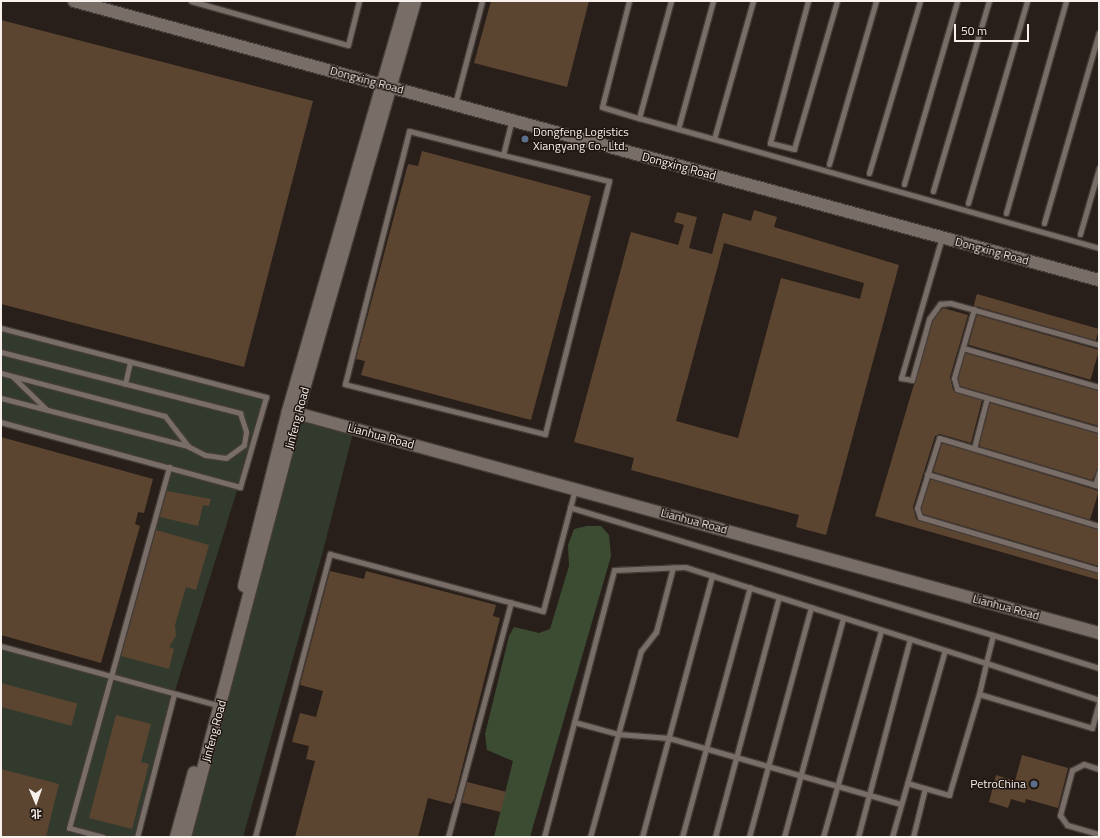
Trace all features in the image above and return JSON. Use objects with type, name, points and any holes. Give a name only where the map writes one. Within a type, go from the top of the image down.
[{"type":"street","name":"Dongxing Road","points":[[74,1],[388,85],[1099,280]]},
{"type":"street","name":"Jinfeng Road","points":[[388,85],[406,1]]},
{"type":"street","name":"Jinfeng Road","points":[[176,837],[293,412],[388,85],[415,1]]},
{"type":"street","name":"Jinfeng Road","points":[[185,837],[293,412]]},
{"type":"street","name":"Lianhua Road","points":[[293,412],[576,488],[1099,633]]},
{"type":"lane","points":[[191,1],[348,45],[359,1]]},
{"type":"lane","points":[[455,104],[482,1]]},
{"type":"lane","points":[[629,1],[602,107],[1099,248]]},
{"type":"lane","points":[[639,118],[671,1]]},
{"type":"lane","points":[[678,129],[713,1]]},
{"type":"lane","points":[[714,139],[753,1]]},
{"type":"lane","points":[[808,1],[770,143],[794,149],[837,1]]},
{"type":"lane","points":[[828,164],[876,1]]},
{"type":"lane","points":[[870,173],[920,1]]},
{"type":"lane","points":[[904,184],[957,1]]},
{"type":"lane","points":[[933,192],[989,1]]},
{"type":"lane","points":[[968,204],[1027,1]]},
{"type":"lane","points":[[1006,213],[1066,1]]},
{"type":"lane","points":[[1044,223],[1099,33]]},
{"type":"lane","points":[[503,155],[512,120]]},
{"type":"lane","points":[[409,131],[503,155],[609,181],[545,434],[345,384],[409,131]]},
{"type":"lane","points":[[1080,234],[1099,168]]},
{"type":"lane","points":[[942,237],[901,378],[912,380],[934,308],[950,303],[1099,344]]},
{"type":"lane","points":[[974,309],[955,384],[957,389],[1099,430]]},
{"type":"lane","points":[[1,328],[266,397],[240,487],[1,422]]},
{"type":"lane","points":[[963,348],[1099,387]]},
{"type":"lane","points":[[1,352],[240,413],[246,432],[244,445],[226,458],[205,455],[189,447],[1,398]]},
{"type":"lane","points":[[125,384],[130,362]]},
{"type":"lane","points":[[1,373],[165,416],[189,447]]},
{"type":"lane","points":[[12,376],[46,410]]},
{"type":"lane","points":[[974,448],[987,398]]},
{"type":"lane","points":[[1099,472],[1097,485],[939,438],[917,508],[920,517],[1099,570]]},
{"type":"lane","points":[[103,837],[69,828],[110,675],[169,467]]},
{"type":"lane","points":[[927,474],[1099,526]]},
{"type":"lane","points":[[255,837],[330,554],[543,611],[576,488]]},
{"type":"lane","points":[[570,507],[1099,668]]},
{"type":"lane","points":[[590,837],[641,651],[656,632],[673,567]]},
{"type":"lane","points":[[544,837],[614,570],[685,567],[986,663],[1099,701],[1092,728],[979,694]]},
{"type":"lane","points":[[642,837],[712,575]]},
{"type":"lane","points":[[682,837],[750,587]]},
{"type":"lane","points":[[715,837],[779,597]]},
{"type":"lane","points":[[448,837],[511,602]]},
{"type":"lane","points":[[749,837],[811,607]]},
{"type":"lane","points":[[784,837],[843,618]]},
{"type":"lane","points":[[823,837],[881,630]]},
{"type":"lane","points":[[907,782],[949,796],[979,694],[993,636]]},
{"type":"lane","points":[[858,837],[910,639]]},
{"type":"lane","points":[[1,646],[213,704]]},
{"type":"lane","points":[[892,837],[945,650]]},
{"type":"lane","points":[[137,837],[174,694]]},
{"type":"lane","points":[[574,722],[618,734],[669,738],[901,804]]},
{"type":"lane","points":[[1099,769],[1084,764],[1072,770],[1060,815],[1067,825],[1099,834]]},
{"type":"lane","points":[[913,837],[925,788]]},
{"type":"green space","points":[[1,328],[266,397],[174,694],[137,837],[1,837],[1,646],[110,675],[169,468],[1,422]]},
{"type":"green space","points":[[297,413],[354,429],[323,551],[243,837],[185,837]]},
{"type":"green space","points":[[587,526],[601,526],[609,535],[611,556],[530,837],[494,837],[513,761],[487,750],[485,734],[509,636],[514,627],[539,633],[550,629],[569,566],[568,545],[574,529]]},
{"type":"building","points":[[491,1],[589,1],[567,87],[474,63]]},
{"type":"building","points":[[1,20],[313,101],[244,367],[1,304]]},
{"type":"building","points":[[422,151],[591,196],[531,420],[361,375],[365,361],[356,359],[408,164],[418,166]]},
{"type":"building","points":[[754,210],[777,217],[774,227],[899,265],[826,535],[796,527],[799,515],[631,470],[634,458],[574,442],[631,232],[678,245],[684,225],[674,222],[677,212],[697,217],[689,248],[712,254],[723,213],[751,221]],"holes":[[[724,243],[864,283],[860,299],[781,278],[738,438],[676,421]]]},
{"type":"building","points":[[977,294],[1099,329],[1096,341],[974,306]]},
{"type":"building","points":[[943,308],[968,315],[950,377],[953,390],[982,400],[971,443],[940,434],[935,436],[913,507],[916,519],[1099,574],[1099,580],[875,516],[933,320]]},
{"type":"building","points":[[977,315],[1099,350],[1091,380],[968,345]]},
{"type":"building","points":[[965,353],[1099,391],[1099,426],[960,386],[958,378]]},
{"type":"building","points":[[990,403],[1099,434],[1099,468],[1092,480],[979,446]]},
{"type":"building","points":[[1,437],[153,479],[144,513],[138,512],[135,524],[140,526],[101,663],[1,635]]},
{"type":"building","points":[[942,443],[1099,491],[1090,520],[933,472]]},
{"type":"building","points":[[930,479],[1099,530],[1099,566],[923,514],[921,508]]},
{"type":"building","points":[[167,491],[211,499],[209,506],[203,505],[198,526],[160,517]]},
{"type":"building","points":[[156,530],[209,545],[196,590],[186,587],[175,625],[176,636],[169,647],[174,649],[169,669],[121,656]]},
{"type":"building","points":[[330,571],[364,579],[366,571],[496,605],[493,616],[500,618],[454,800],[451,804],[428,798],[418,837],[295,837],[315,761],[306,759],[309,746],[292,742],[300,713],[316,717],[323,691],[300,685]]},
{"type":"building","points":[[1,683],[77,703],[71,726],[1,707]]},
{"type":"building","points":[[116,715],[151,724],[141,762],[149,764],[132,829],[89,818]]},
{"type":"building","points":[[1022,755],[1068,768],[1058,808],[1026,799],[1025,803],[1011,799],[1008,808],[989,802],[996,775],[1015,781]]},
{"type":"building","points":[[1,769],[59,784],[46,837],[1,837]]},
{"type":"building","points":[[467,782],[506,792],[501,812],[462,802]]},
{"type":"place","name":"Dongfeng Logistics Xiangyang Co., Ltd.","points":[[525,139]]},
{"type":"place","name":"PetroChina","points":[[1034,784]]}]
